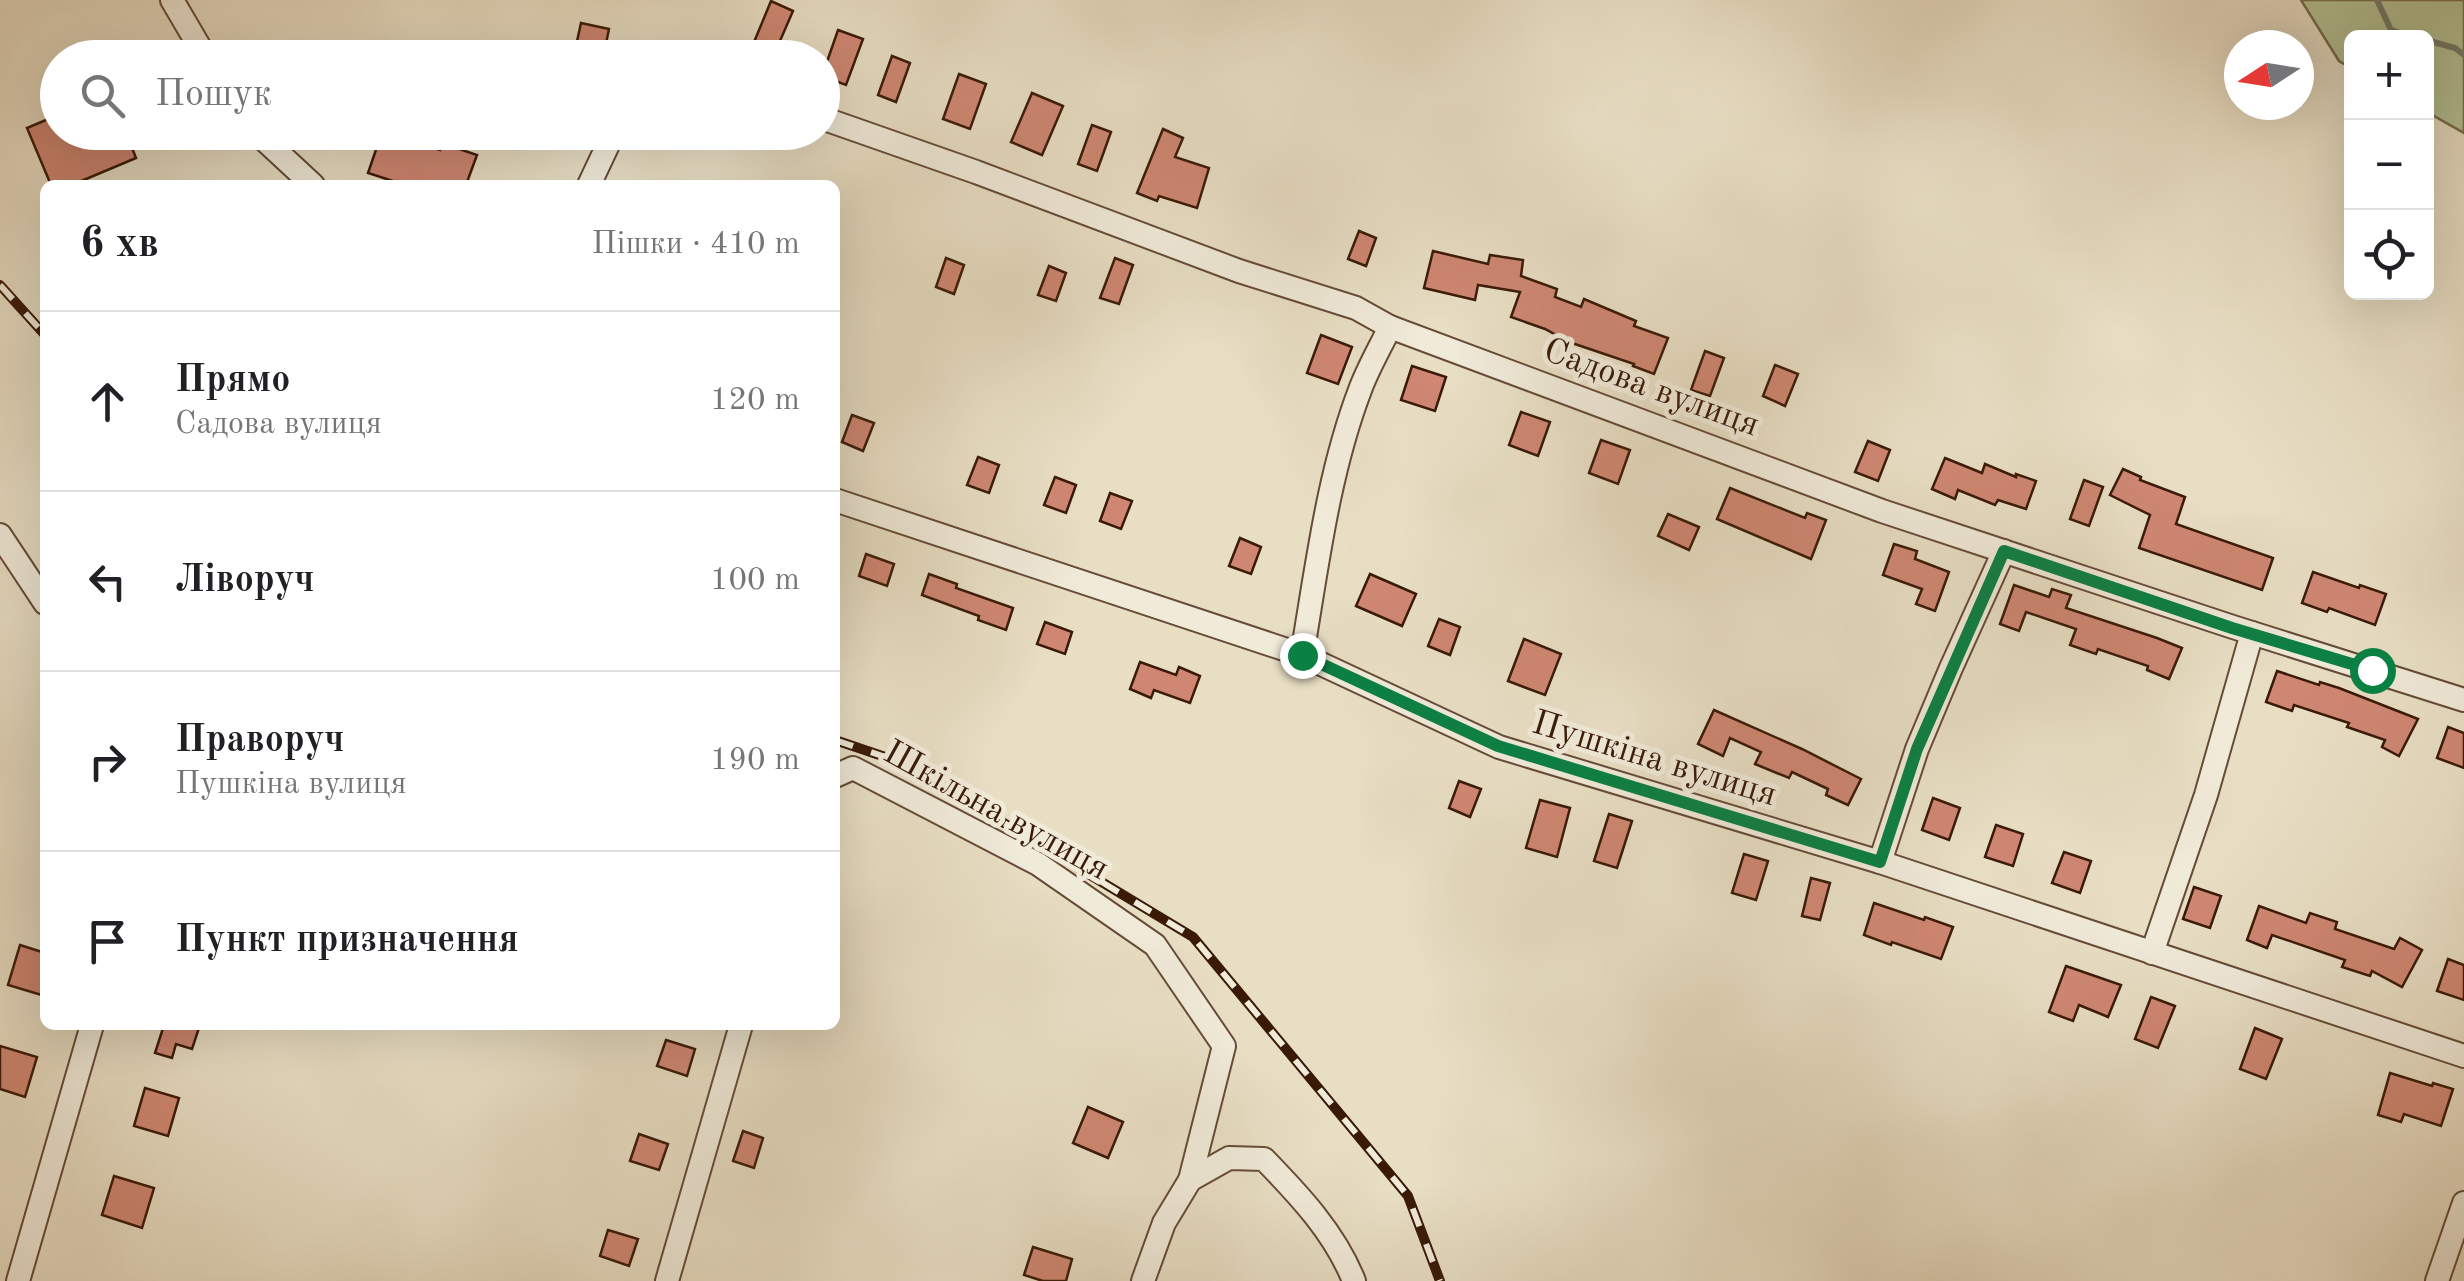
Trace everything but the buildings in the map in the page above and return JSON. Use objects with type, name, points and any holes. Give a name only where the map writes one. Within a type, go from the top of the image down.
[{"type":"street","points":[[172,0],[195,40]]},
{"type":"street","name":"Садова вулиця","points":[[840,124],[1238,271],[1356,308],[1390,327],[1882,510],[2464,700]]},
{"type":"street","points":[[276,150],[308,180]]},
{"type":"street","points":[[591,180],[606,150]]},
{"type":"street","points":[[1302,655],[1340,455],[1360,389],[1390,327]]},
{"type":"street","name":"Пушкіна вулиця","points":[[840,502],[1302,655],[1498,746],[1880,862],[2464,1056]]},
{"type":"street","points":[[0,535],[40,596]]},
{"type":"street","points":[[1880,862],[1917,749],[2004,551]]},
{"type":"street","points":[[2152,953],[2206,795],[2252,633]]},
{"type":"street","name":"Шкільна вулиця","points":[[840,774],[853,768],[1038,864],[1154,945],[1224,1046],[1190,1180]]},
{"type":"street","points":[[18,1281],[91,1030]]},
{"type":"street","points":[[667,1281],[740,1030]]},
{"type":"street","points":[[1142,1281],[1164,1224],[1190,1180],[1229,1158],[1264,1158],[1306,1202],[1354,1281]]},
{"type":"street","points":[[2436,1281],[2464,1203]]},
{"type":"green space","points":[[2301,0],[2464,0],[2464,133],[2434,116],[2434,30],[2344,30],[2344,64]]},
{"type":"waterway","points":[[2377,0],[2391,30]]},
{"type":"waterway","points":[[2434,42],[2464,55]]},
{"type":"railway","points":[[0,285],[40,329]]},
{"type":"railway","points":[[840,742],[906,764],[1193,937],[1408,1196],[1440,1281]]},
{"type":"route","points":[[1302,655],[1498,746],[1880,862],[1917,749],[2004,551],[2232,628],[2372,670]]}]
